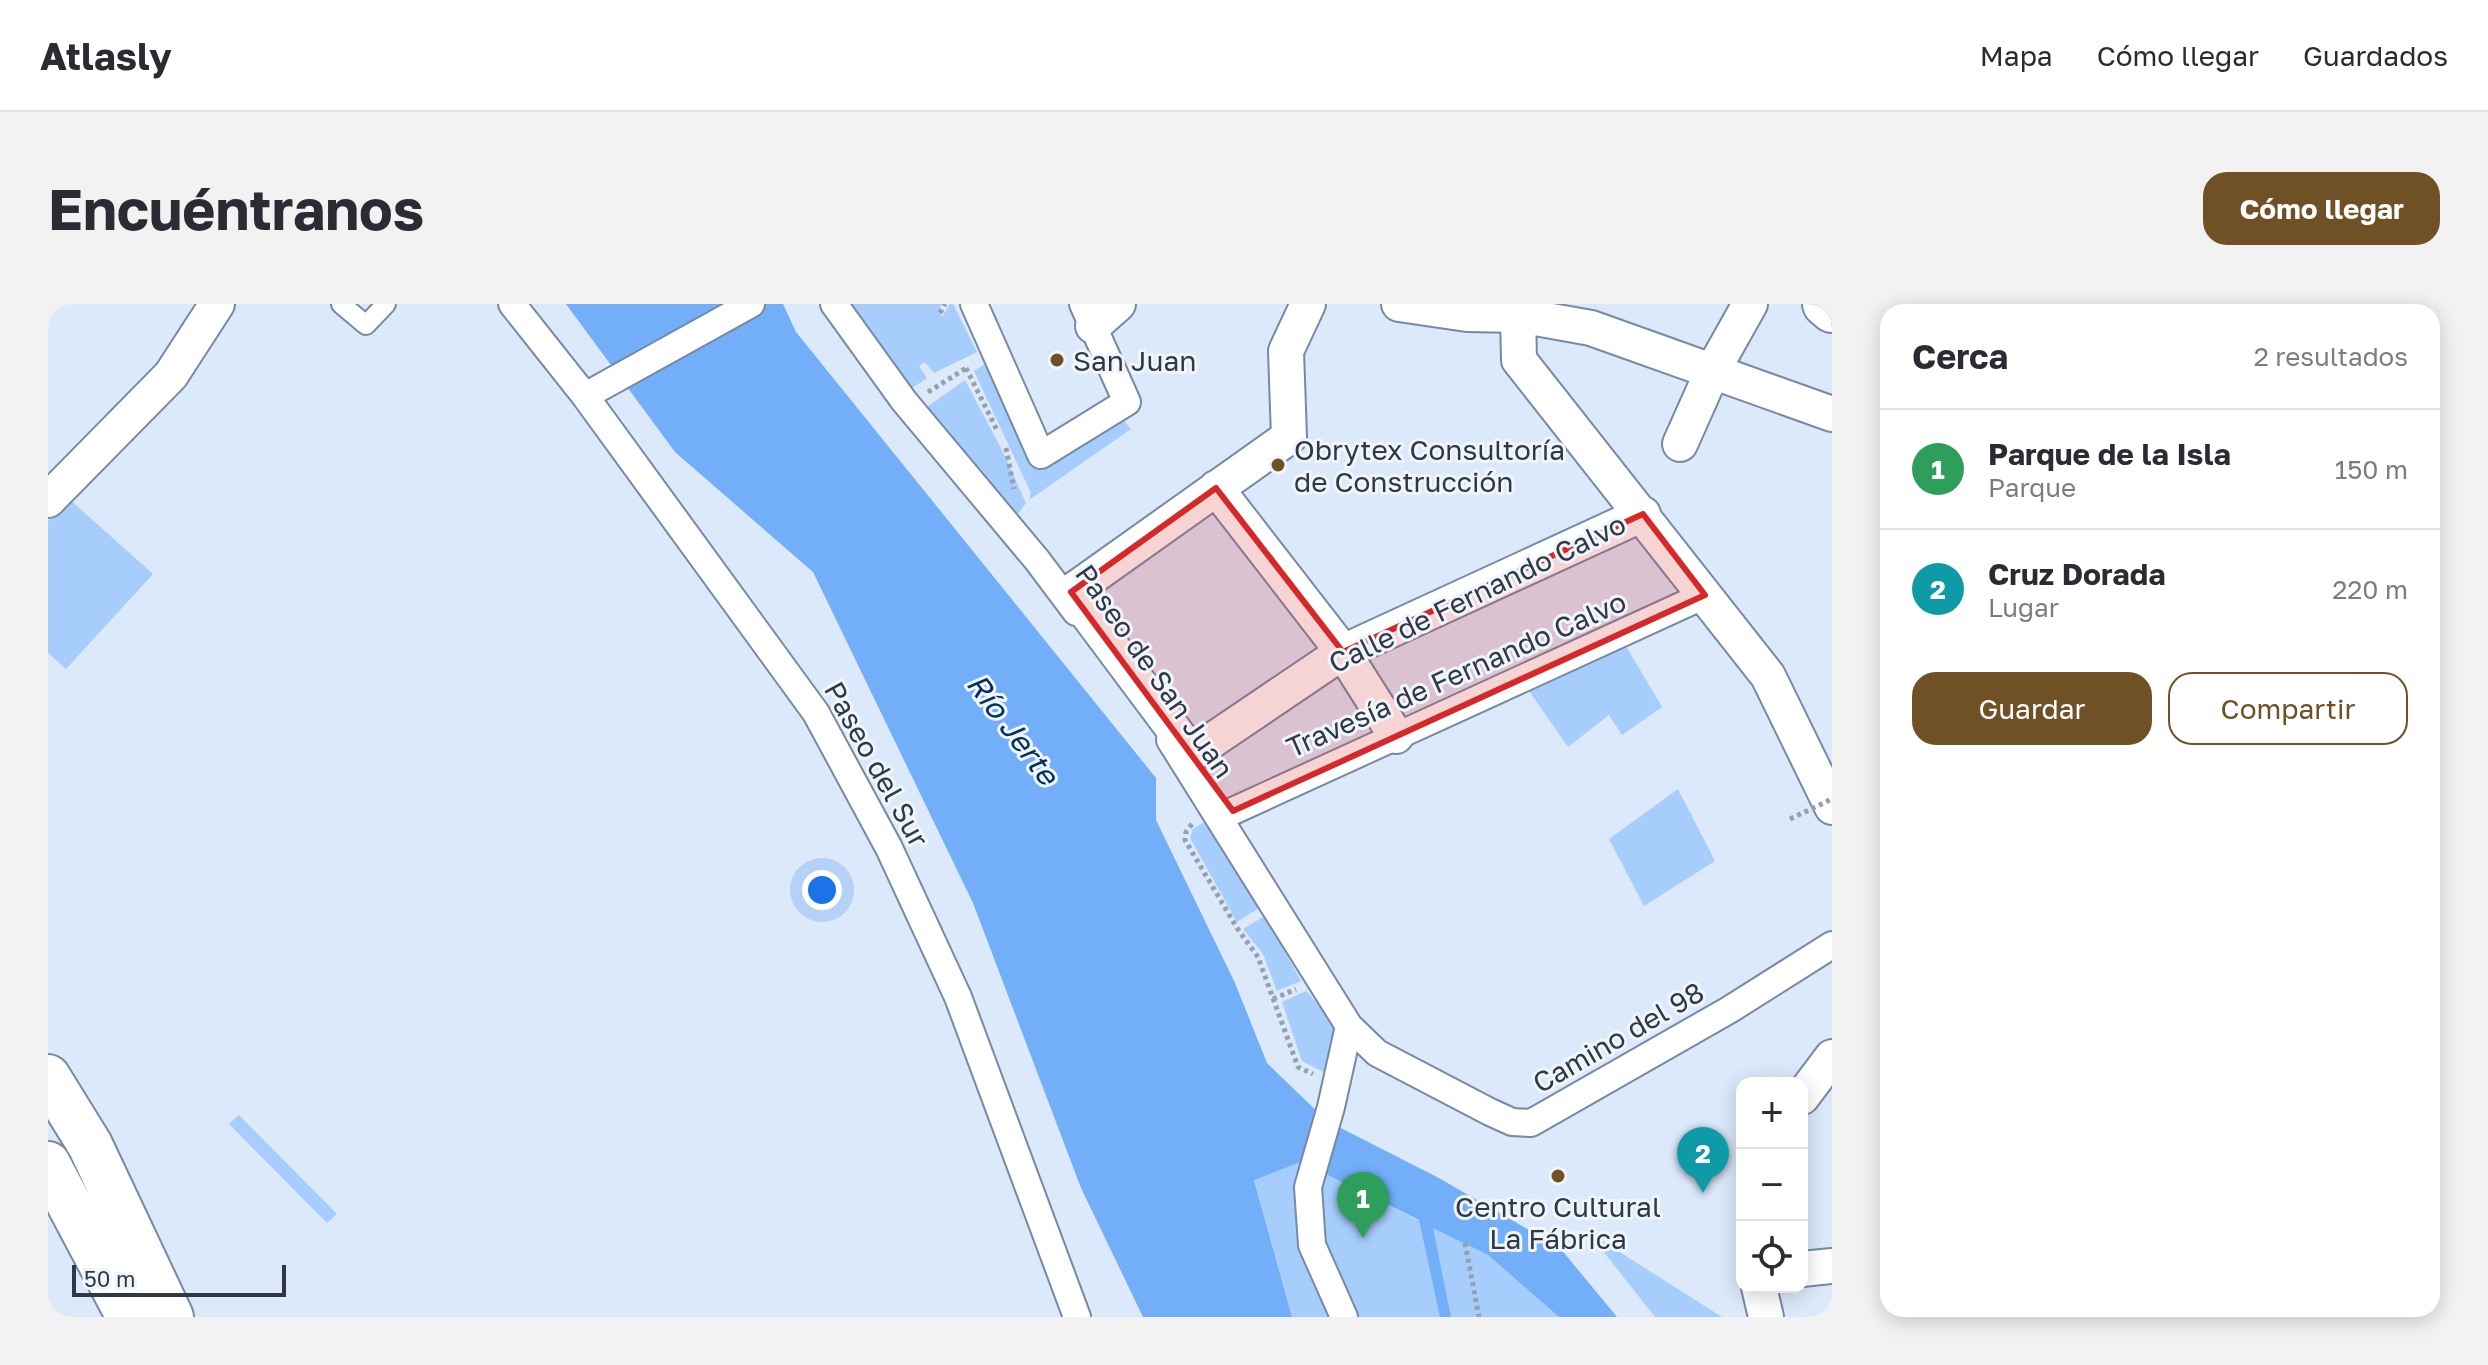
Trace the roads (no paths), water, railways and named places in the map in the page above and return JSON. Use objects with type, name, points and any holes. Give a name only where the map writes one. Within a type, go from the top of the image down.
[{"type":"main road","points":[[1825,304],[1832,310]]},
{"type":"main road","points":[[48,1077],[90,1145],[171,1317]]},
{"type":"main road","points":[[48,1164],[129,1317]]},
{"type":"street","points":[[48,500],[171,375],[217,304]]},
{"type":"street","name":"Paseo del Sur","points":[[512,304],[585,396],[816,713],[889,848],[958,997],[1077,1317]]},
{"type":"street","points":[[585,396],[751,304]]},
{"type":"street","name":"Paseo de San Juan","points":[[834,304],[908,407],[1037,560],[1223,810]]},
{"type":"street","points":[[974,304],[1041,455],[1127,402],[1098,311]]},
{"type":"street","points":[[1071,592],[1289,437],[1286,351],[1308,304]]},
{"type":"street","points":[[1399,304],[1467,314],[1517,308],[1591,328],[1832,414]]},
{"type":"street","points":[[1680,444],[1713,370],[1750,304]]},
{"type":"street","points":[[1517,308],[1519,360],[1768,676],[1832,807]]},
{"type":"street","points":[[1216,488],[1343,652],[1396,736]]},
{"type":"street","name":"Calle de Fernando Calvo","points":[[1192,754],[1343,652],[1643,514]]},
{"type":"street","points":[[1020,524],[1192,754],[1223,810],[1243,858],[1349,1026],[1334,1097],[1308,1187],[1312,1245],[1344,1317]]},
{"type":"street","name":"Travesía de Fernando Calvo","points":[[1223,810],[1396,736],[1705,595]]},
{"type":"street","name":"Camino del 98","points":[[1349,1026],[1377,1053],[1490,1112],[1512,1122],[1531,1123],[1729,1010],[1832,945]]},
{"type":"street","points":[[1808,1089],[1832,1057]]},
{"type":"street","points":[[1808,1268],[1832,1266]]},
{"type":"street","points":[[1760,1293],[1766,1317]]},
{"type":"lane","points":[[341,304],[366,325],[386,304]]},
{"type":"water","name":"Río Jerte","points":[[566,304],[783,304],[796,332],[1156,778],[1156,820],[1235,983],[1267,1063],[1327,1121],[1437,1177],[1560,1248],[1617,1317],[1559,1317],[1488,1255],[1433,1228],[1451,1317],[1440,1317],[1419,1220],[1301,1162],[1254,1180],[1292,1317],[1143,1317],[1081,1188],[973,903],[813,572],[675,452]]},
{"type":"place","name":"San Juan","points":[[1057,360]]},
{"type":"place","name":"Obrytex Consultoría de Construcción","points":[[1278,465]]},
{"type":"place","name":"Centro Cultural La Fábrica","points":[[1558,1176]]},
{"type":"place","name":"Cruz Dorada","points":[[1703,1193]]},
{"type":"place","name":"Parque de la Isla","points":[[1363,1238]]}]
